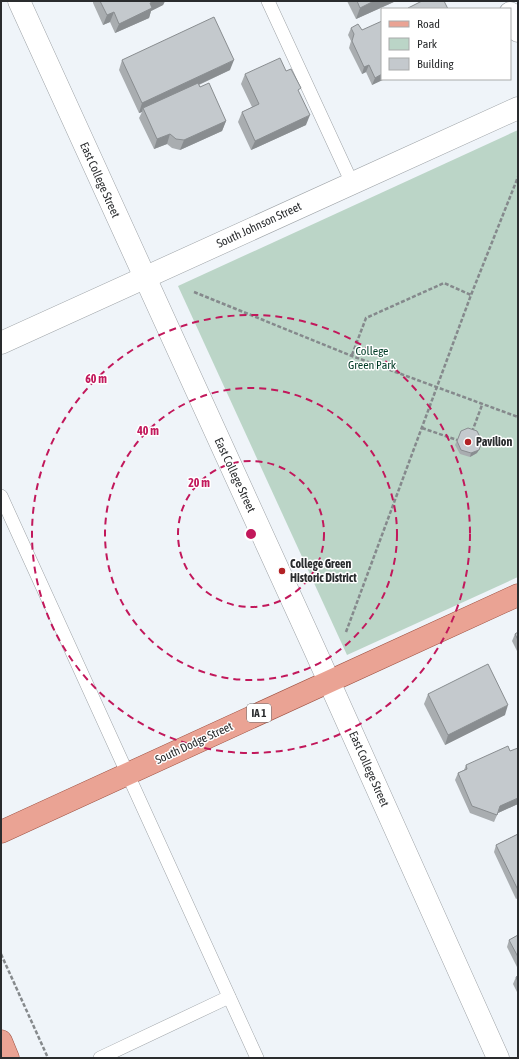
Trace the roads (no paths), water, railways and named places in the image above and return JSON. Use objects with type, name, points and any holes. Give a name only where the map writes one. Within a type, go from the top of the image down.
[{"type":"main road","name":"South Dodge Street","points":[[1,832],[518,596]]},
{"type":"main road","points":[[1,1041],[8,1058]]},
{"type":"street","name":"East College Street","points":[[19,1],[329,681],[498,1058]]},
{"type":"street","points":[[511,15],[518,31]]},
{"type":"street","name":"South Johnson Street","points":[[1,343],[518,108]]},
{"type":"lane","points":[[268,1],[352,183]]},
{"type":"lane","points":[[1,496],[257,1058]]},
{"type":"lane","points":[[100,1058],[229,997]]},
{"type":"place","name":"Pavilion","points":[[468,442]]},
{"type":"place","name":"College Green Historic District","points":[[282,571]]},
{"type":"park label","name":"College Green Park","points":[[372,358]]}]
